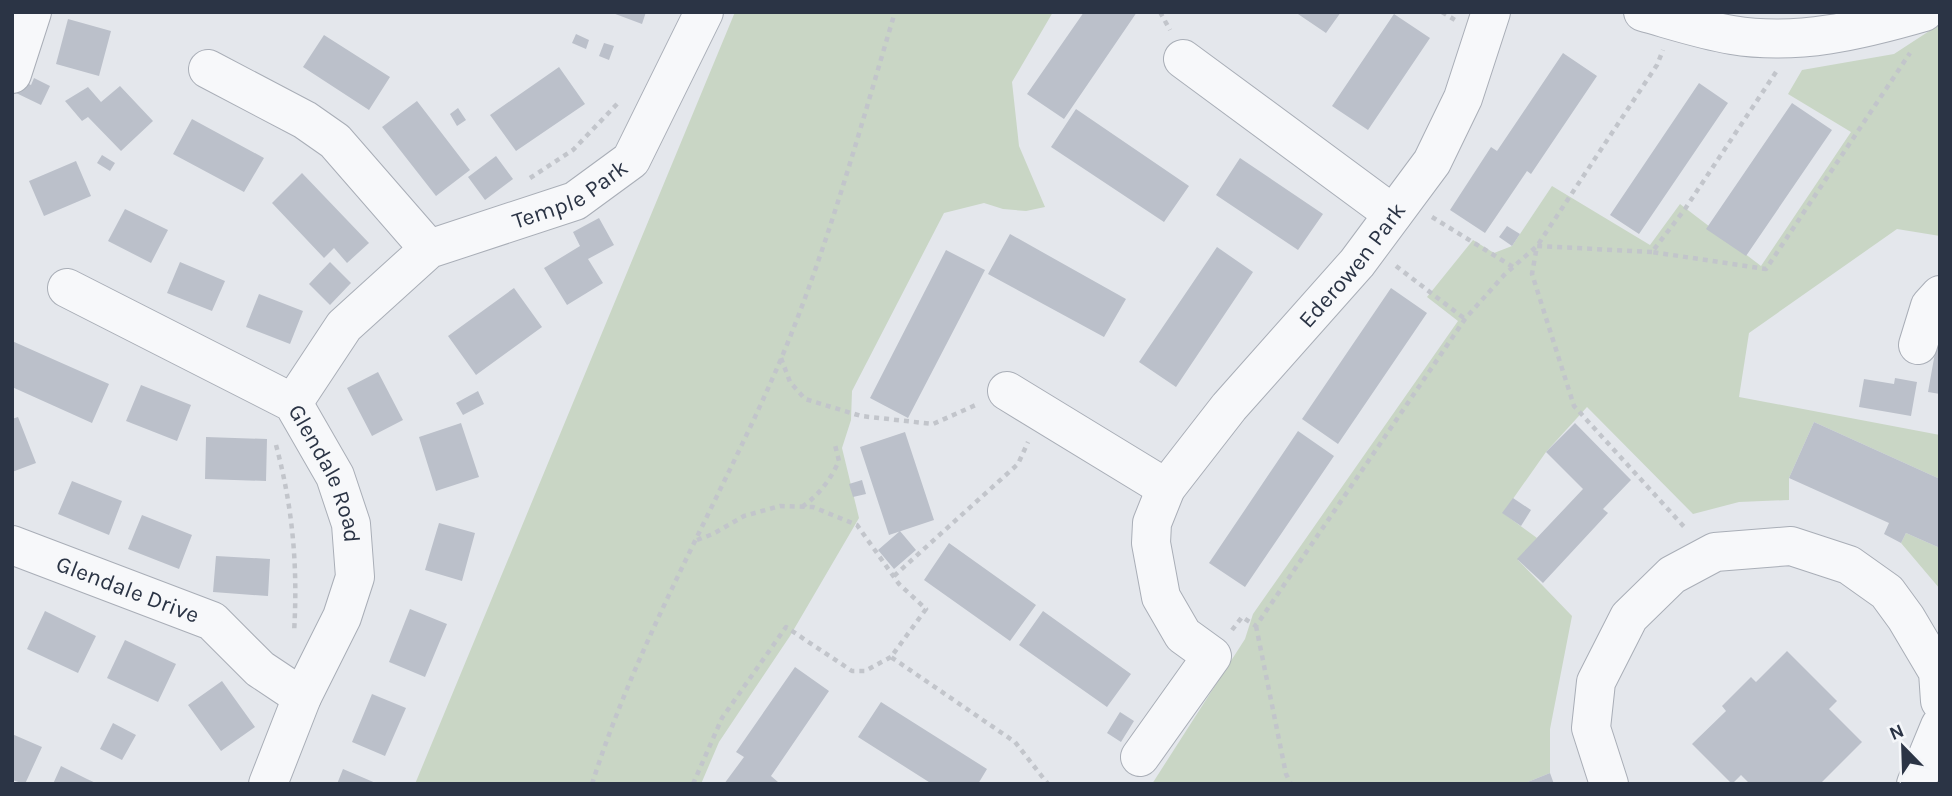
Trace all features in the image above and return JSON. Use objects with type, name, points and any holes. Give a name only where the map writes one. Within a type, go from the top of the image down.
[{"type":"street","points":[[12,74],[32,12]]},
{"type":"street","name":"Temple Park","points":[[293,403],[344,326],[429,249],[575,201],[631,160],[704,12]]},
{"type":"street","name":"Ederowen Park","points":[[1212,656],[1183,635],[1161,597],[1152,543],[1152,523],[1166,488],[1229,407],[1370,246],[1432,162],[1463,98],[1491,12]]},
{"type":"street","points":[[1660,16],[1733,35],[1828,36],[1919,28]]},
{"type":"street","points":[[1183,59],[1400,206]]},
{"type":"street","points":[[208,69],[305,120],[335,141],[429,249]]},
{"type":"street","name":"Glendale Road","points":[[67,288],[293,403],[335,476],[351,524],[355,578],[342,617],[302,697],[268,784]]},
{"type":"street","points":[[1918,345],[1930,306],[1940,295]]},
{"type":"street","points":[[1007,391],[1166,488]]},
{"type":"street","name":"Glendale Drive","points":[[12,545],[212,621],[260,669],[302,697]]},
{"type":"street","points":[[1609,784],[1591,728],[1596,682],[1629,617],[1672,575],[1709,555],[1791,546],[1849,565],[1887,592],[1906,618],[1938,672],[1940,701]]},
{"type":"street","points":[[1140,757],[1212,656]]},
{"type":"street","points":[[1916,784],[1940,726]]},
{"type":"path","points":[[592,784],[645,649],[781,358],[827,239],[895,12]]},
{"type":"path","points":[[1291,784],[1286,774],[1256,625],[1465,319],[1513,267],[1537,246],[1657,65],[1660,16]]},
{"type":"path","points":[[1537,246],[1652,251],[1766,269],[1910,54],[1919,28]]},
{"type":"path","points":[[1652,251],[1685,209],[1770,83],[1785,57],[1788,37]]},
{"type":"path","points":[[519,185],[573,150],[622,99]]},
{"type":"path","points":[[1400,206],[1444,227],[1513,267]]},
{"type":"path","points":[[1370,246],[1465,319]]},
{"type":"path","points":[[1537,246],[1532,274],[1574,405],[1709,555]]},
{"type":"path","points":[[781,358],[790,382],[805,399],[861,416],[933,424],[1007,391]]},
{"type":"path","points":[[894,576],[1018,464],[1042,412]]},
{"type":"path","points":[[275,441],[293,525],[298,575],[294,635]]},
{"type":"path","points":[[802,507],[817,496],[831,478],[839,461],[835,445]]},
{"type":"path","points":[[693,784],[722,718],[786,627],[852,671],[865,671],[891,657],[926,609],[894,576],[857,525],[813,507],[780,506],[744,516],[697,540]]},
{"type":"path","points":[[1212,656],[1242,617],[1256,625]]},
{"type":"path","points":[[891,657],[1014,742],[1048,784]]},
{"type":"green space","points":[[735,12],[1053,12],[1012,82],[1019,146],[1045,207],[1026,211],[1003,209],[984,203],[944,213],[852,391],[851,420],[842,448],[859,518],[790,636],[719,742],[701,784],[415,784]]},
{"type":"green space","points":[[1940,24],[1940,236],[1897,229],[1749,333],[1739,397],[1940,435],[1940,479],[1814,422],[1789,478],[1789,500],[1739,502],[1693,514],[1587,407],[1546,452],[1503,513],[1537,538],[1518,560],[1572,616],[1550,729],[1550,773],[1523,784],[1152,784],[1245,639],[1253,614],[1458,321],[1427,297],[1473,240],[1494,253],[1512,246],[1552,186],[1650,245],[1680,204],[1761,266],[1851,132],[1788,94],[1802,70],[1894,54]]},
{"type":"green space","points":[[1906,533],[1940,548],[1940,589],[1901,543]]},
{"type":"building","points":[[610,12],[646,12],[642,24]]},
{"type":"building","points":[[1084,12],[1137,12],[1064,119],[1027,94]]},
{"type":"building","points":[[1295,12],[1341,12],[1326,33]]},
{"type":"building","points":[[1394,14],[1430,38],[1368,130],[1332,106]]},
{"type":"building","points":[[68,19],[111,31],[99,76],[56,64]]},
{"type":"building","points":[[576,34],[589,40],[586,49],[572,43]]},
{"type":"building","points":[[324,35],[390,77],[369,110],[303,67]]},
{"type":"building","points":[[604,43],[614,46],[609,60],[599,56]]},
{"type":"building","points":[[1563,53],[1597,76],[1531,174],[1527,171],[1485,233],[1450,210],[1491,147],[1497,151]]},
{"type":"building","points":[[559,67],[585,104],[516,151],[490,115]]},
{"type":"building","points":[[34,78],[50,86],[41,105],[14,92],[20,80],[31,85]]},
{"type":"building","points":[[1699,83],[1728,103],[1639,234],[1610,215]]},
{"type":"building","points":[[120,86],[153,121],[121,151],[88,117],[82,121],[65,101],[88,87],[101,102]]},
{"type":"building","points":[[417,101],[470,170],[436,196],[382,127]]},
{"type":"building","points":[[1792,103],[1832,130],[1746,256],[1706,229]]},
{"type":"building","points":[[458,108],[466,120],[457,126],[450,114]]},
{"type":"building","points":[[1076,109],[1189,186],[1164,222],[1051,147]]},
{"type":"building","points":[[192,119],[264,158],[244,192],[173,154]]},
{"type":"building","points":[[102,155],[115,163],[110,171],[97,163]]},
{"type":"building","points":[[496,156],[513,179],[485,200],[468,177]]},
{"type":"building","points":[[1240,158],[1323,214],[1298,250],[1216,195]]},
{"type":"building","points":[[76,161],[91,196],[44,216],[29,181]]},
{"type":"building","points":[[302,173],[369,243],[347,263],[334,248],[324,258],[272,203]]},
{"type":"building","points":[[125,209],[168,230],[151,263],[108,241]]},
{"type":"building","points":[[599,218],[614,245],[588,259],[603,283],[567,305],[544,268],[580,246],[573,232]]},
{"type":"building","points":[[1507,226],[1520,234],[1512,246],[1499,237]]},
{"type":"building","points":[[1010,234],[1126,299],[1104,337],[988,274]]},
{"type":"building","points":[[1217,247],[1253,272],[1176,387],[1139,362]]},
{"type":"building","points":[[946,250],[985,270],[908,418],[870,398]]},
{"type":"building","points":[[180,262],[225,281],[212,311],[167,293]]},
{"type":"building","points":[[330,262],[351,283],[330,305],[309,284]]},
{"type":"building","points":[[514,288],[542,327],[476,375],[448,336]]},
{"type":"building","points":[[1391,288],[1427,313],[1338,444],[1302,419]]},
{"type":"building","points":[[259,294],[303,311],[290,344],[246,327]]},
{"type":"building","points":[[1940,336],[1940,394],[1928,392]]},
{"type":"building","points":[[12,341],[109,384],[92,423],[12,387]]},
{"type":"building","points":[[378,372],[403,420],[372,436],[347,388]]},
{"type":"building","points":[[1895,378],[1917,382],[1911,416],[1859,407],[1864,379],[1894,384]]},
{"type":"building","points":[[141,385],[191,405],[177,441],[126,421]]},
{"type":"building","points":[[478,391],[484,404],[463,415],[456,403]]},
{"type":"building","points":[[18,417],[36,463],[12,472],[12,419]]},
{"type":"building","points":[[1814,422],[1940,479],[1940,548],[1906,533],[1901,543],[1884,534],[1889,523],[1789,478]]},
{"type":"building","points":[[461,423],[479,477],[436,491],[419,437]]},
{"type":"building","points":[[1575,423],[1631,480],[1603,509],[1608,513],[1543,583],[1517,559],[1583,489],[1546,452]]},
{"type":"building","points":[[1298,431],[1334,456],[1245,587],[1209,563]]},
{"type":"building","points":[[905,432],[934,520],[889,535],[860,447]]},
{"type":"building","points":[[206,437],[267,439],[266,481],[205,479]]},
{"type":"building","points":[[862,480],[866,494],[853,497],[849,484]]},
{"type":"building","points":[[72,481],[122,501],[109,535],[58,514]]},
{"type":"building","points":[[1513,498],[1531,510],[1521,526],[1502,513]]},
{"type":"building","points":[[142,515],[192,535],[179,569],[128,549]]},
{"type":"building","points":[[439,523],[475,533],[462,581],[425,570]]},
{"type":"building","points":[[900,531],[916,550],[894,569],[878,550]]},
{"type":"building","points":[[949,543],[1036,605],[1010,641],[924,580]]},
{"type":"building","points":[[216,556],[270,559],[268,596],[213,592]]},
{"type":"building","points":[[410,609],[447,624],[425,677],[389,662]]},
{"type":"building","points":[[45,611],[96,636],[78,673],[27,649]]},
{"type":"building","points":[[1043,611],[1131,674],[1107,707],[1019,645]]},
{"type":"building","points":[[125,640],[176,664],[158,702],[107,678]]},
{"type":"building","points":[[1787,651],[1837,701],[1829,709],[1862,742],[1820,784],[1750,784],[1741,775],[1732,784],[1692,744],[1726,711],[1722,706],[1751,677],[1756,682]]},
{"type":"building","points":[[795,667],[829,691],[771,776],[778,782],[724,784],[744,757],[736,752]]},
{"type":"building","points":[[222,681],[255,727],[221,751],[188,705]]},
{"type":"building","points":[[372,694],[406,708],[385,756],[352,742]]},
{"type":"building","points":[[881,702],[987,769],[978,784],[932,784],[858,737]]},
{"type":"building","points":[[1120,712],[1134,721],[1121,742],[1107,733]]},
{"type":"building","points":[[113,723],[136,735],[122,760],[100,749]]},
{"type":"building","points":[[12,734],[42,747],[25,784],[12,780]]},
{"type":"building","points":[[61,766],[87,779],[98,784],[53,784]]},
{"type":"building","points":[[343,769],[378,784],[337,784]]},
{"type":"building","points":[[1550,773],[1554,784],[1523,784]]}]
